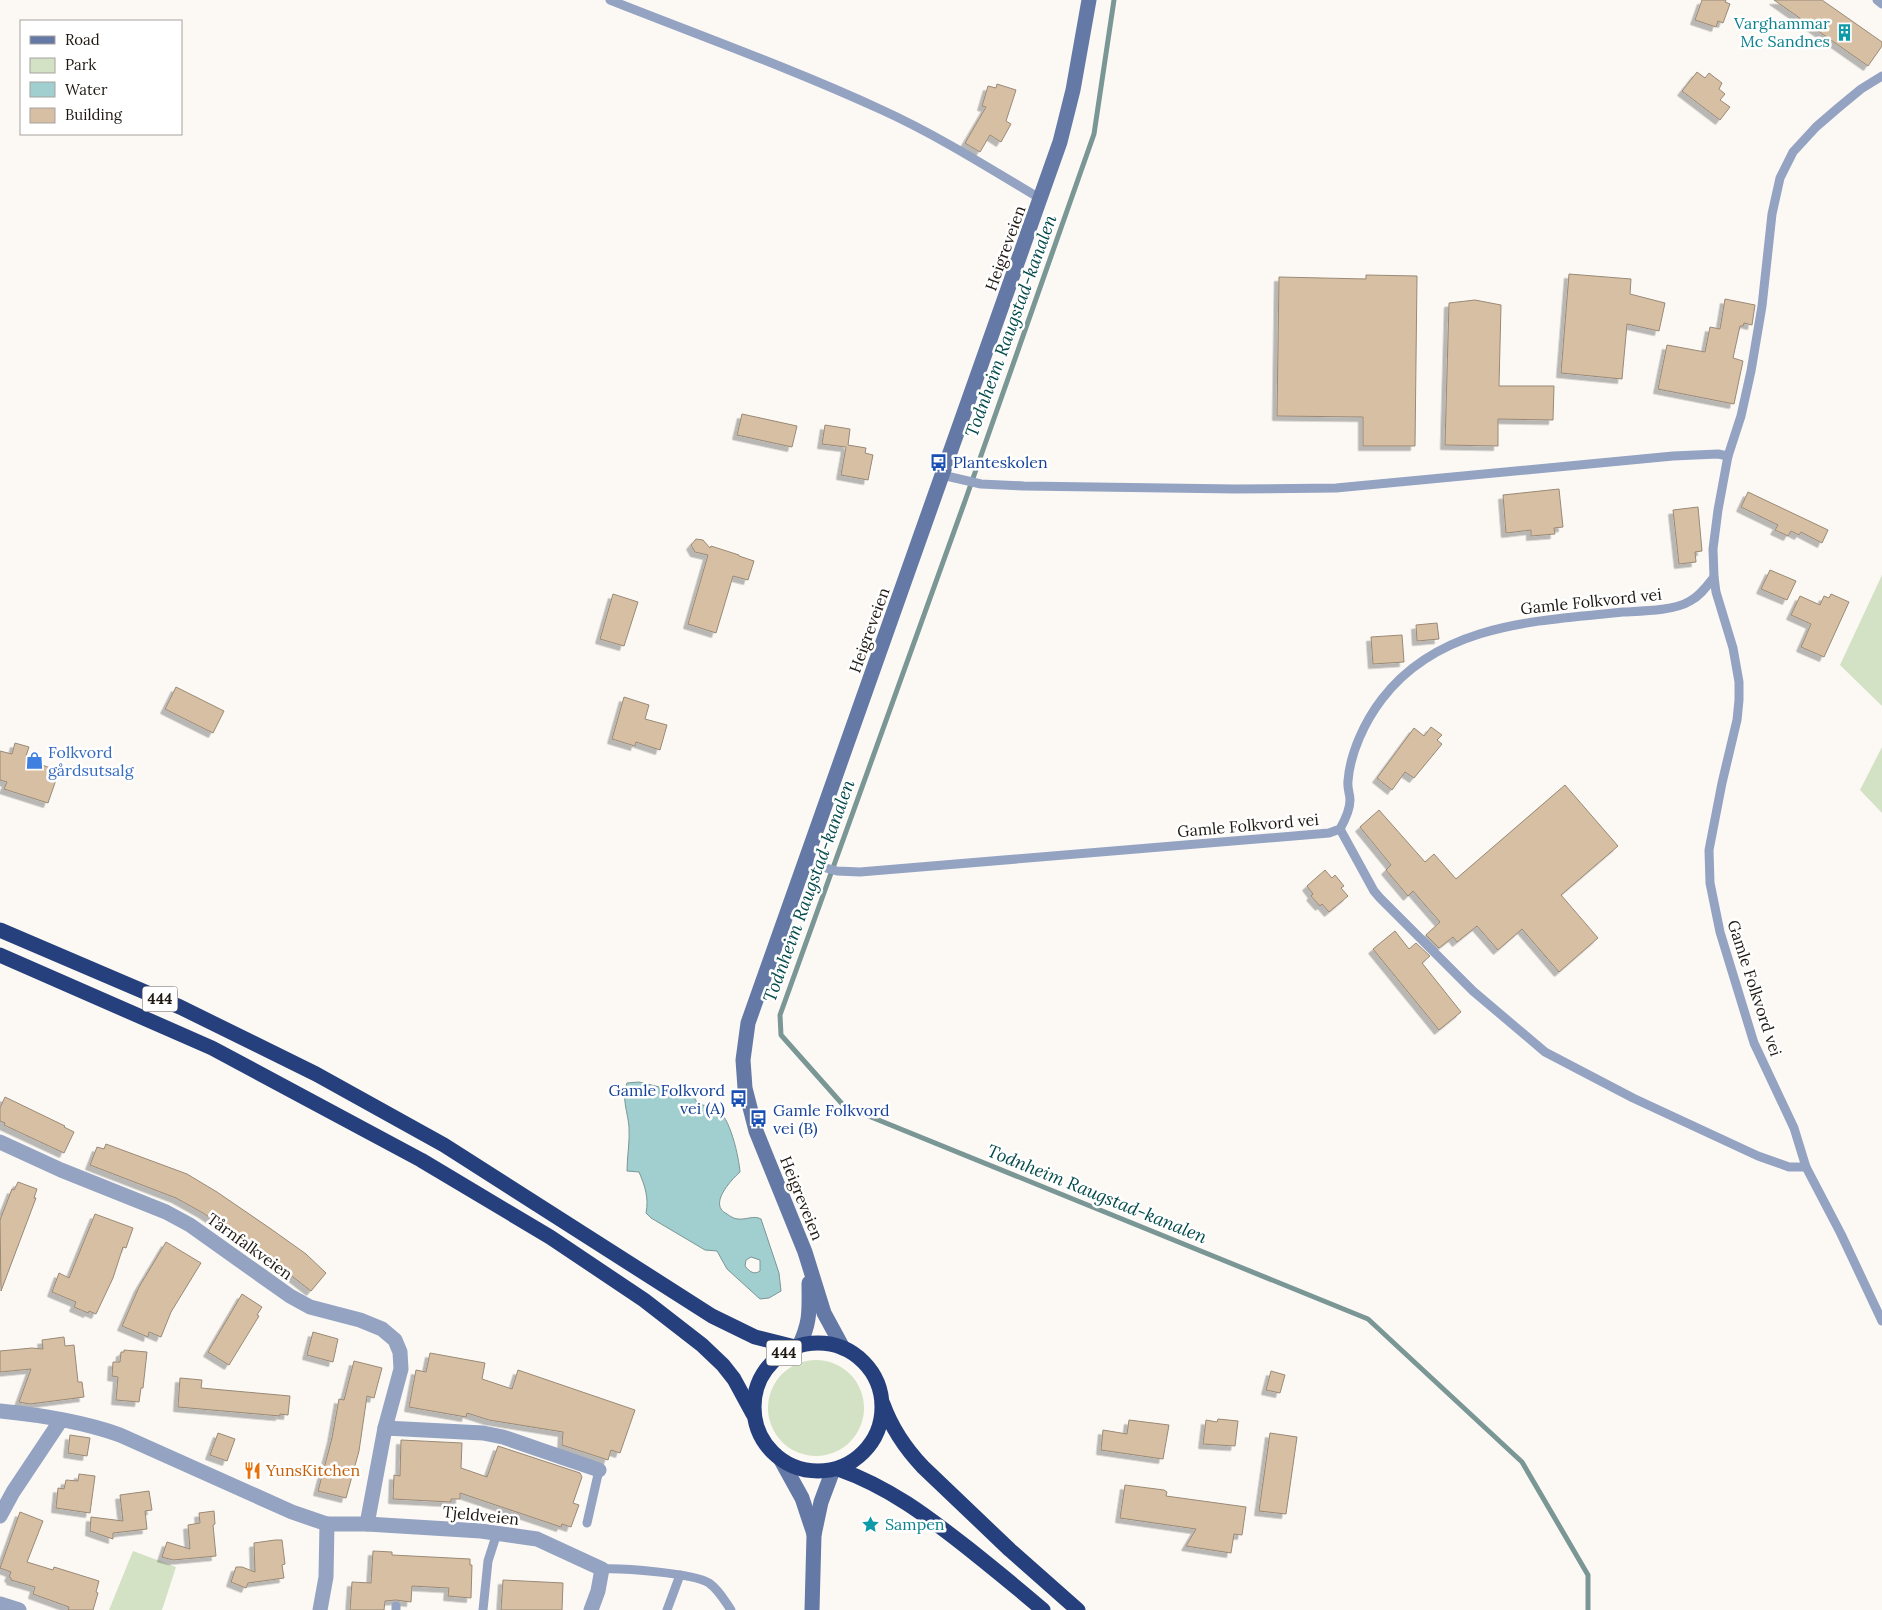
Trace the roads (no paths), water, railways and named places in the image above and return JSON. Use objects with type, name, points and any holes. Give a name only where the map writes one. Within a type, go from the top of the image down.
[{"type":"highway","name":"444","points":[[0,930],[180,1008],[316,1074],[444,1145],[712,1316],[755,1337],[797,1346]]},
{"type":"highway","name":"444","points":[[0,955],[212,1048],[421,1160],[542,1233],[644,1300],[702,1345],[723,1365],[734,1379],[753,1414],[757,1430],[763,1441],[781,1460],[792,1467],[819,1472],[836,1469],[851,1462],[863,1453],[872,1442],[882,1415],[882,1401]]},
{"type":"highway","name":"444","points":[[753,1414],[754,1397],[759,1380],[768,1366],[780,1355],[797,1346],[814,1343],[829,1344],[843,1348],[856,1355],[869,1368],[878,1383],[882,1401],[895,1432],[910,1453],[1010,1550],[1078,1610]]},
{"type":"highway","name":"444","points":[[836,1469],[864,1478],[898,1497],[948,1533],[1043,1610]]},
{"type":"main road","name":"Heigreveien","points":[[843,1348],[824,1313],[800,1241],[756,1131],[746,1088],[743,1060],[748,1023],[754,1001],[1041,199],[1066,121],[1089,0]]},
{"type":"main road","name":"Heigreveien","points":[[797,1346],[807,1329],[810,1313],[809,1269]]},
{"type":"main road","points":[[781,1460],[802,1498],[814,1535]]},
{"type":"main road","points":[[812,1610],[814,1535],[821,1502],[836,1469]]},
{"type":"street","name":"Tårnfalkveien","points":[[0,1142],[61,1170],[166,1212],[190,1225],[290,1296],[310,1306],[360,1320],[382,1329],[394,1340],[400,1352],[401,1369],[385,1428],[367,1524]]},
{"type":"street","name":"Tjeldveien","points":[[0,1411],[39,1414],[92,1425],[120,1435],[292,1512],[327,1524],[367,1524],[481,1531],[537,1539],[602,1570]]},
{"type":"street","points":[[0,1516],[13,1492],[61,1420]]},
{"type":"street","points":[[385,1428],[483,1433],[503,1437],[599,1470]]},
{"type":"street","points":[[320,1610],[326,1576],[327,1524]]},
{"type":"street","points":[[591,1610],[598,1591],[602,1570]]},
{"type":"street","points":[[0,1604],[19,1610]]},
{"type":"lane","points":[[610,0],[790,70],[882,110],[923,131],[1041,199]]},
{"type":"lane","points":[[1877,0],[1882,4]]},
{"type":"lane","name":"Gamle Folkvord vei","points":[[1882,76],[1861,90],[1816,127],[1793,152],[1780,178],[1772,214],[1762,306],[1751,371],[1741,416],[1728,456],[1713,549],[1716,592],[1733,648],[1739,682],[1739,700],[1737,720],[1712,827],[1709,850],[1710,883],[1720,932],[1754,1043],[1794,1128],[1806,1168],[1841,1234],[1882,1322]]},
{"type":"lane","points":[[942,475],[981,484],[1099,488],[1336,488],[1681,455],[1718,454],[1728,456]]},
{"type":"lane","name":"Gamle Folkvord vei","points":[[804,862],[832,870],[860,872],[1328,833],[1340,829],[1346,818],[1350,802],[1348,782],[1351,764],[1360,737],[1382,699],[1417,664],[1463,640],[1506,626],[1683,605],[1696,597],[1714,577]]},
{"type":"lane","points":[[1340,829],[1374,891],[1380,898],[1473,991],[1545,1052],[1617,1090],[1758,1156],[1790,1167],[1806,1168]]},
{"type":"lane","points":[[587,1523],[599,1470]]},
{"type":"lane","points":[[483,1610],[488,1561],[497,1534]]},
{"type":"lane","points":[[602,1570],[615,1568],[680,1575],[707,1582],[720,1592],[731,1610]]},
{"type":"lane","points":[[667,1610],[680,1575]]},
{"type":"water","points":[[639,1082],[684,1093],[695,1098],[697,1103],[714,1108],[726,1119],[733,1138],[740,1172],[726,1187],[720,1199],[720,1205],[722,1210],[729,1216],[741,1219],[756,1217],[761,1219],[779,1273],[781,1291],[769,1298],[760,1299],[727,1269],[717,1251],[705,1250],[651,1218],[646,1213],[646,1192],[639,1172],[627,1171],[629,1132],[625,1105],[625,1088],[627,1083]],"holes":[[[751,1257],[760,1260],[760,1271],[756,1273],[745,1266],[746,1260]]]},
{"type":"waterway","name":"Todnheim Raugstad-kanalen","points":[[1114,0],[1094,134],[965,501],[780,1015],[781,1035],[844,1106],[1368,1319],[1522,1462],[1588,1575],[1588,1610]]},
{"type":"place","name":"Varghammar Mc Sandnes","points":[[1844,32]]},
{"type":"place","name":"Planteskolen","points":[[939,462]]},
{"type":"place","name":"Folkvord gårdsutsalg","points":[[34,761]]},
{"type":"place","name":"Gamle Folkvord vei (A)","points":[[739,1099]]},
{"type":"place","name":"Gamle Folkvord vei (B)","points":[[759,1119]]},
{"type":"place","name":"YunsKitchen","points":[[252,1470]]},
{"type":"place","name":"Sampen","points":[[871,1524]]}]
